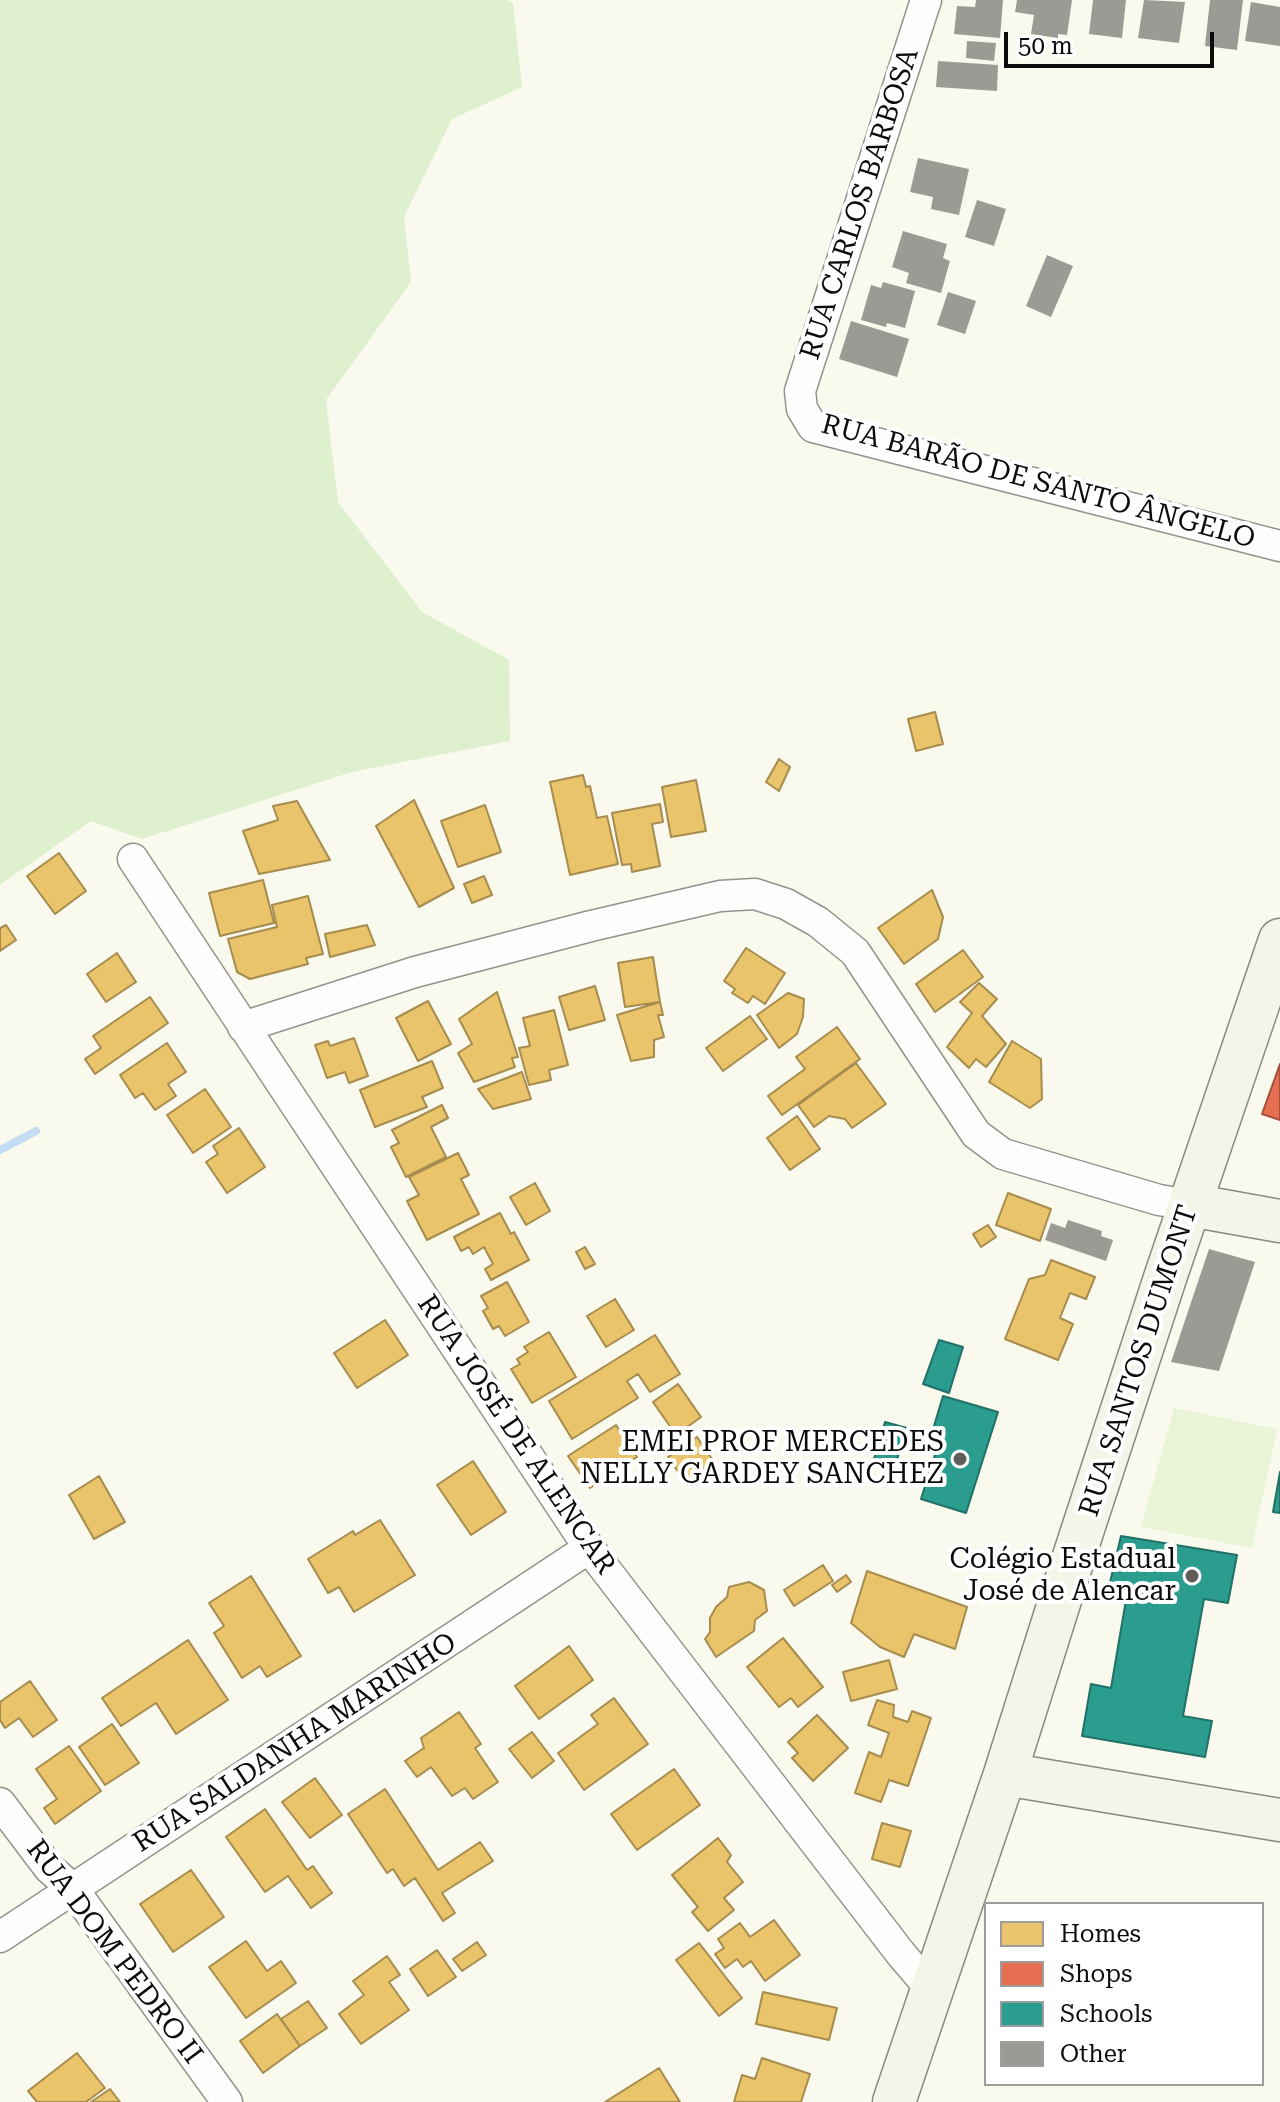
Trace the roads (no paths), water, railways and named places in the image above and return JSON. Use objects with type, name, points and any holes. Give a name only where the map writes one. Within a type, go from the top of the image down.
[{"type":"main road","name":"RUA SANTOS DUMONT","points":[[894,2102],[1280,940]]},
{"type":"main road","points":[[1190,1205],[1280,1221]]},
{"type":"main road","points":[[1005,1774],[1280,1820]]},
{"type":"street","name":"RUA CARLOS BARBOSA","points":[[802,409],[800,391],[926,0]]},
{"type":"street","name":"RUA BARÃO DE SANTO ÂNGELO","points":[[802,409],[813,427],[1280,546]]},
{"type":"street","name":"RUA JOSÉ DE ALENCAR","points":[[133,859],[589,1548],[931,1989]]},
{"type":"street","points":[[243,1027],[415,972],[591,926],[720,896],[755,894],[786,904],[808,916],[855,952],[976,1134],[1003,1154],[1159,1200],[1190,1205]]},
{"type":"street","name":"RUA SALDANHA MARINHO","points":[[0,1937],[589,1548]]},
{"type":"street","name":"RUA DOM PEDRO II","points":[[0,1803],[49,1868],[73,1889],[227,2102]]},
{"type":"waterway","points":[[0,1150],[36,1131]]},
{"type":"place","name":"EMEI PROF MERCEDES NELLY GARDEY SANCHEZ","points":[[960,1459]]},
{"type":"place","name":"Colégio Estadual José de Alencar","points":[[1192,1576]]}]
